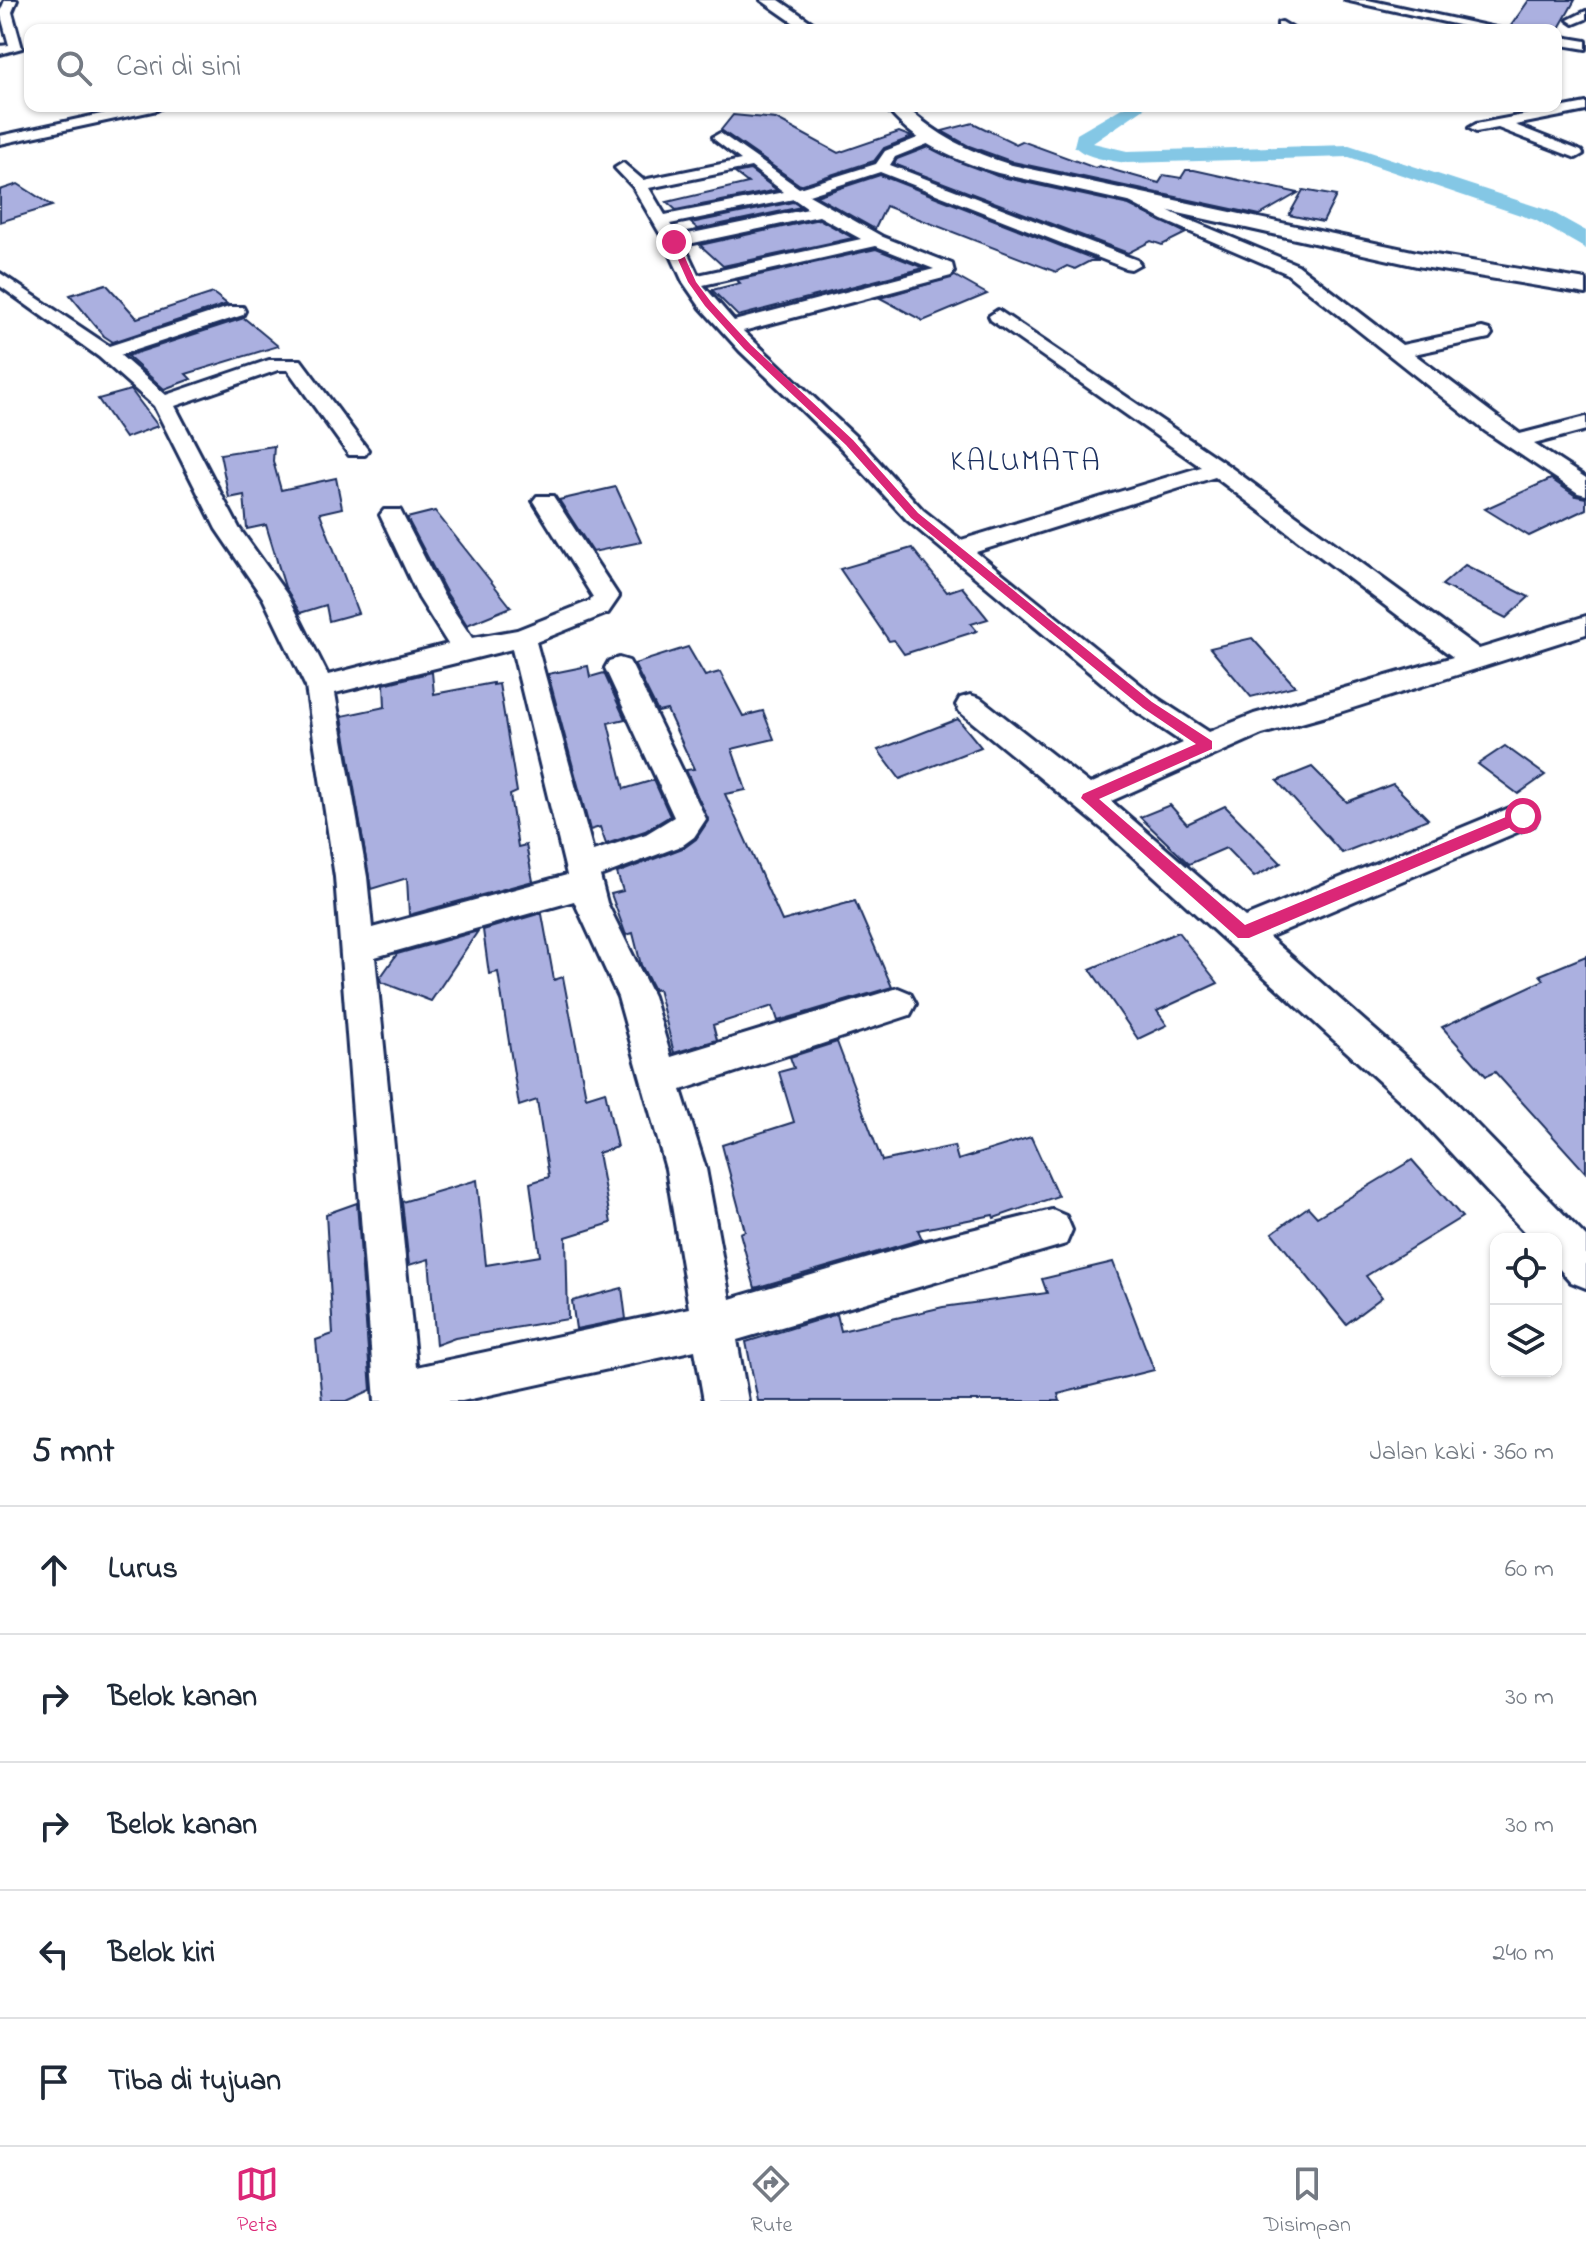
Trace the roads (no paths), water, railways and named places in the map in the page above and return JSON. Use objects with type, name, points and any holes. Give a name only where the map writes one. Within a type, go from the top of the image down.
[{"type":"street","points":[[11,0],[6,12],[16,48]]},
{"type":"street","points":[[769,0],[806,24]]},
{"type":"street","points":[[1351,0],[1469,24]]},
{"type":"street","points":[[1562,41],[1586,45]]},
{"type":"street","points":[[0,50],[24,47]]},
{"type":"street","points":[[1562,99],[1586,107]]},
{"type":"street","points":[[1562,112],[1586,107]]},
{"type":"street","points":[[0,140],[129,112]]},
{"type":"street","points":[[901,112],[930,138],[989,163],[1050,180],[1407,257],[1586,287]]},
{"type":"street","points":[[1476,128],[1561,112]]},
{"type":"street","points":[[1500,124],[1576,154]]},
{"type":"street","points":[[720,137],[821,211],[877,241],[947,270],[730,328]]},
{"type":"street","points":[[660,221],[796,194],[881,167],[890,154],[930,138]]},
{"type":"street","points":[[753,162],[632,177],[674,242],[692,282],[730,328],[849,443],[915,515],[1147,705],[1207,745]]},
{"type":"street","points":[[881,167],[1131,264]]},
{"type":"street","points":[[1128,195],[1169,217],[1292,269],[1516,442],[1586,488]]},
{"type":"street","points":[[674,242],[821,211]]},
{"type":"street","points":[[692,282],[877,241]]},
{"type":"street","points":[[0,278],[106,353],[163,403],[228,529],[275,596],[320,687],[351,877],[397,1397],[712,1325],[802,1302],[927,1262],[1052,1230]]},
{"type":"street","points":[[106,353],[236,311]]},
{"type":"street","points":[[998,316],[1218,469],[1474,659]]},
{"type":"street","points":[[1397,352],[1482,334]]},
{"type":"street","points":[[163,403],[276,364],[294,364],[357,450]]},
{"type":"street","points":[[1516,442],[1586,423]]},
{"type":"street","points":[[956,550],[1218,469]]},
{"type":"street","points":[[320,687],[465,649],[522,638],[599,607],[606,597],[545,501]]},
{"type":"street","points":[[392,515],[432,598],[465,649]]},
{"type":"street","points":[[1088,798],[1254,725],[1330,705],[1586,625]]},
{"type":"street","points":[[522,638],[591,904],[635,996],[686,1169],[726,1401]]},
{"type":"street","points":[[357,947],[584,876],[681,830],[691,819],[619,668]]},
{"type":"street","points":[[970,705],[1088,798],[1428,1101],[1586,1267]]},
{"type":"street","points":[[1243,933],[1523,816]]},
{"type":"street","points":[[659,1079],[898,1004]]},
{"type":"waterway","points":[[1128,112],[1084,138],[1083,146],[1100,153],[1127,157],[1349,151],[1542,216],[1586,242]]},
{"type":"district","name":"KALUMATA","points":[[1026,460]]}]
